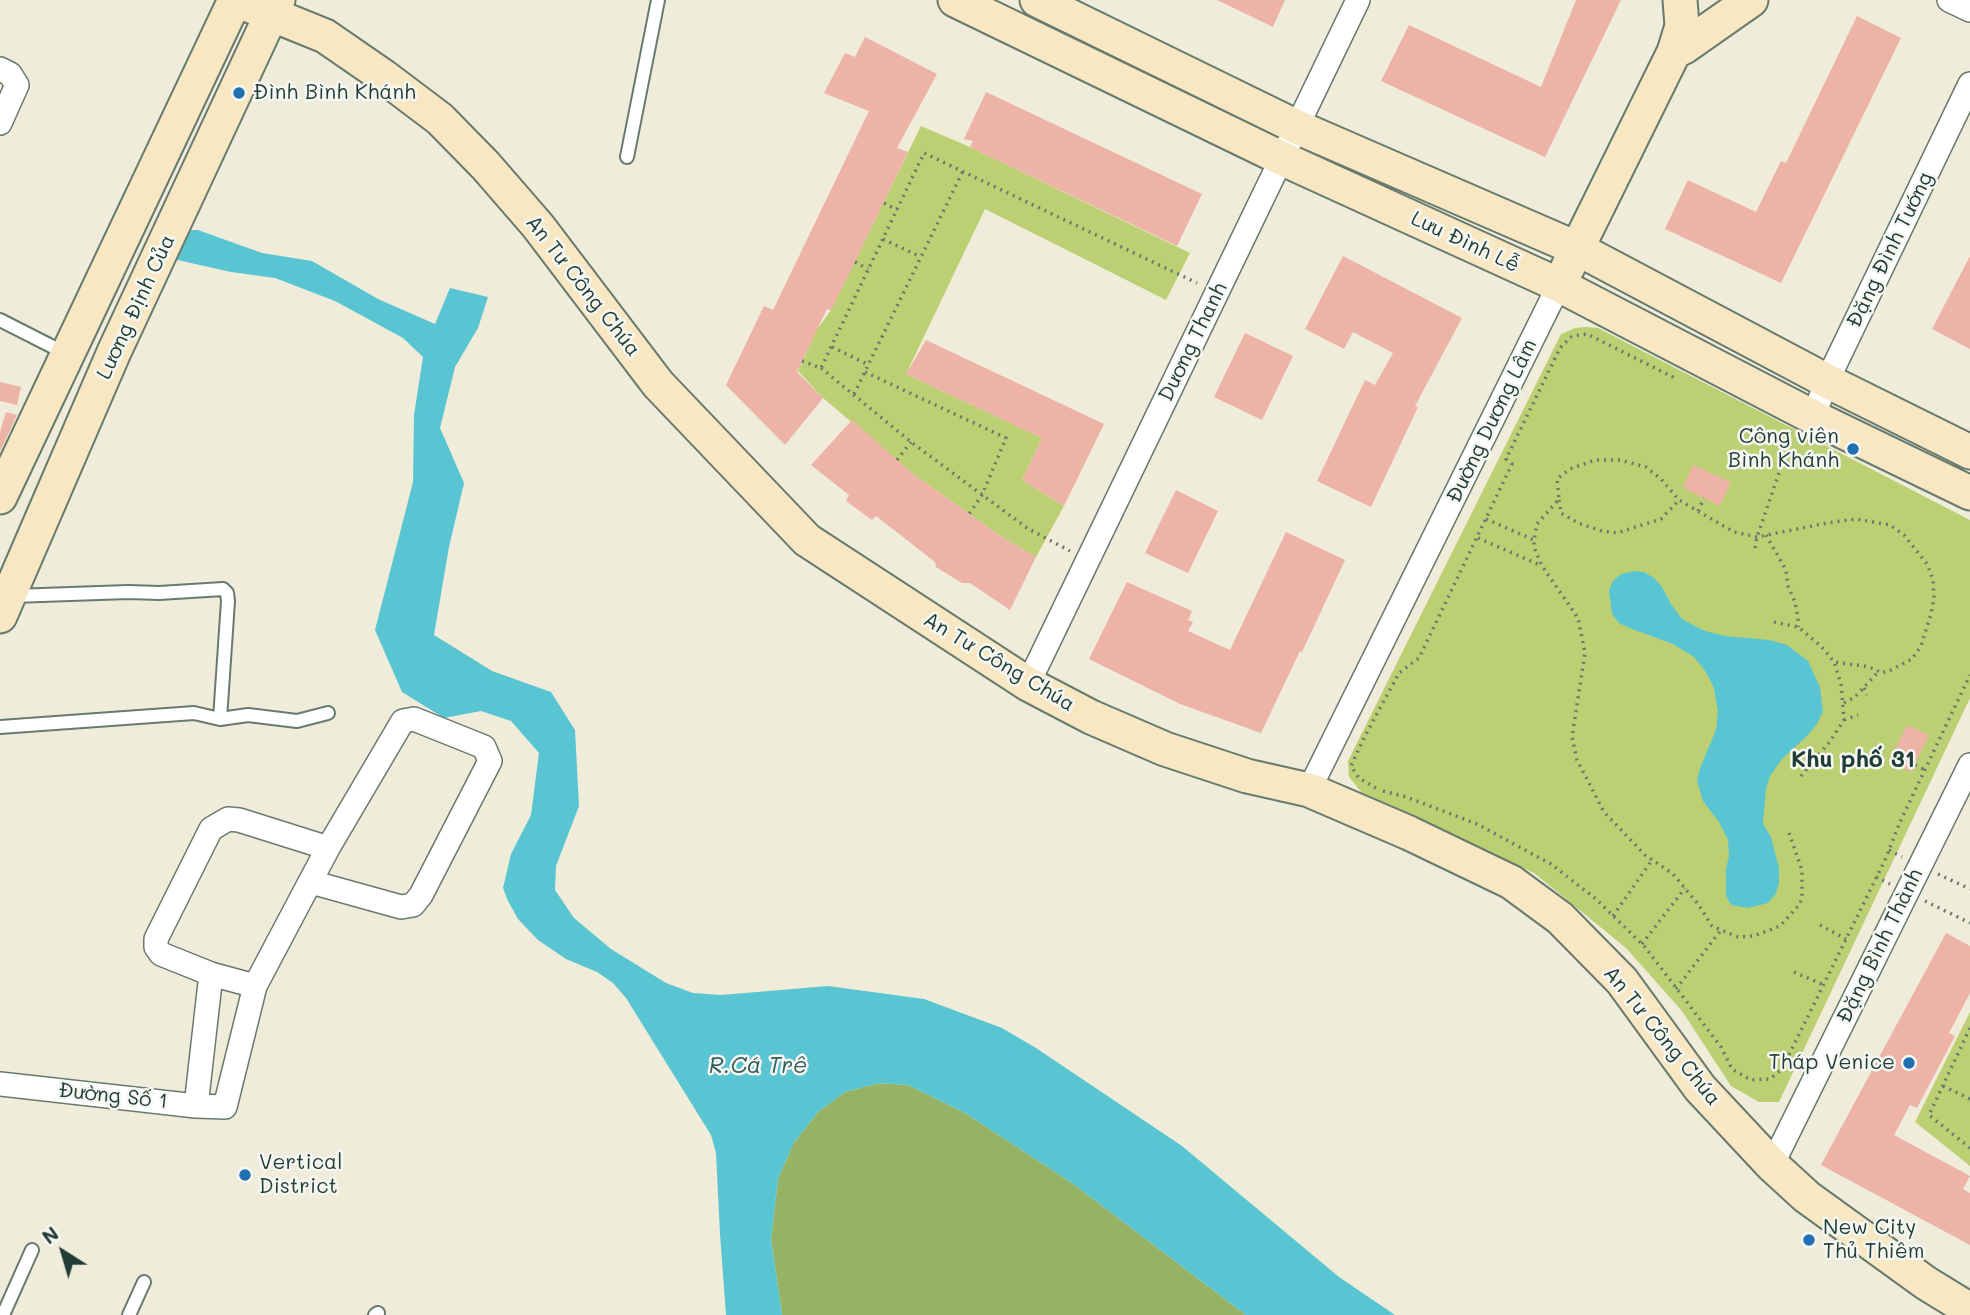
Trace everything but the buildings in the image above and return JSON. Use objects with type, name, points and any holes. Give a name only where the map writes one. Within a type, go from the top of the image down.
[{"type":"street","name":"An Tư Công Chúa","points":[[236,0],[275,8],[325,36],[440,119],[486,166],[538,226],[658,384],[807,540],[1028,684],[1091,716],[1165,749],[1247,776],[1309,790],[1409,833],[1511,882],[1560,918],[1622,981],[1700,1088],[1772,1165],[1807,1197],[1960,1309]]},
{"type":"street","name":"Lương Định Của","points":[[0,497],[236,0]]},
{"type":"street","name":"Lưu Đình Lễ","points":[[955,0],[1281,158],[1559,285],[1798,431],[1970,493]]},
{"type":"street","name":"Lưu Đình Lễ","points":[[1037,0],[1297,127],[1578,250],[1827,381],[1970,452]]},
{"type":"street","name":"Dương Thanh","points":[[1028,684],[1358,0]]},
{"type":"street","name":"Đường Dương Lâm","points":[[1309,790],[1674,52],[1682,26],[1680,0]]},
{"type":"street","points":[[1703,0],[1726,5],[1745,0]]},
{"type":"street","points":[[1674,52],[1751,0]]},
{"type":"street","points":[[1949,0],[1970,10]]},
{"type":"street","name":"Lương Định Của","points":[[4,606],[114,352],[275,8]]},
{"type":"street","points":[[0,69],[10,74],[17,85],[0,123]]},
{"type":"street","name":"Đặng Đình Tướng","points":[[1798,431],[1827,381],[1970,84]]},
{"type":"street","points":[[311,882],[401,907],[413,905],[421,895],[489,761],[484,747],[414,719],[403,721],[328,848],[254,986],[211,974],[161,954],[156,947],[156,939],[211,829],[228,819],[239,820],[328,848]]},
{"type":"street","name":"Đặng Bình Thành","points":[[1772,1165],[1970,765]]},
{"type":"street","points":[[196,1106],[211,974]]},
{"type":"street","name":"Đường Số 1","points":[[0,1084],[225,1107],[254,986]]},
{"type":"lane","points":[[626,157],[658,0]]},
{"type":"lane","points":[[0,320],[68,354]]},
{"type":"lane","points":[[4,606],[128,592],[223,589],[228,593],[228,601],[220,719]]},
{"type":"lane","points":[[0,727],[194,713],[220,719],[248,715],[296,721],[328,713]]},
{"type":"lane","points":[[3,1315],[32,1250]]},
{"type":"lane","points":[[129,1315],[144,1282]]},
{"type":"path","points":[[821,368],[924,153],[1217,293]]},
{"type":"path","points":[[854,394],[963,171]]},
{"type":"path","points":[[884,203],[897,210]]},
{"type":"path","points":[[883,239],[921,257]]},
{"type":"path","points":[[855,262],[868,269]]},
{"type":"path","points":[[1686,383],[1587,334],[1572,336],[1560,348],[1506,459],[1512,464],[1419,658],[1399,673],[1364,738],[1351,766],[1359,778],[1379,790],[1406,797],[1477,824],[1528,850],[1560,871],[1596,899],[1642,944],[1721,1047],[1732,1069],[1751,1080],[1770,1079],[1783,1069],[1970,675]]},
{"type":"path","points":[[832,347],[869,365]]},
{"type":"path","points":[[802,362],[821,368],[911,442],[1027,528],[1088,561]]},
{"type":"path","points":[[865,372],[1006,438],[982,495],[970,514]]},
{"type":"path","points":[[1755,548],[1798,431]]},
{"type":"path","points":[[897,460],[911,442]]},
{"type":"path","points":[[1679,500],[1661,519],[1617,533],[1602,531],[1578,523],[1561,513],[1557,480],[1570,469],[1595,460],[1620,460],[1646,467],[1661,479],[1679,500],[1734,531],[1757,537],[1856,520],[1890,526],[1904,535],[1927,564],[1933,580],[1934,598],[1922,646],[1912,659],[1889,671],[1878,672],[1864,666],[1833,662]]},
{"type":"path","points":[[1698,511],[1704,498]]},
{"type":"path","points":[[1559,499],[1537,524],[1534,548],[1542,566],[1578,618],[1585,653],[1572,737],[1577,760],[1604,812],[1645,855],[1673,874],[1712,926],[1738,937],[1754,936],[1780,926],[1800,904],[1802,870],[1789,833]]},
{"type":"path","points":[[1486,519],[1534,540]]},
{"type":"path","points":[[1766,535],[1786,569],[1788,586],[1795,602],[1798,628]]},
{"type":"path","points":[[1478,538],[1542,566]]},
{"type":"path","points":[[1774,622],[1798,628],[1821,646],[1833,662],[1841,684],[1844,720],[1801,776]]},
{"type":"path","points":[[1844,703],[1855,697],[1878,672]]},
{"type":"path","points":[[1864,688],[1867,695]]},
{"type":"path","points":[[1844,720],[1858,715]]},
{"type":"path","points":[[1914,765],[1926,771]]},
{"type":"path","points":[[1613,916],[1653,860]]},
{"type":"path","points":[[1642,944],[1685,888]]},
{"type":"path","points":[[1820,925],[1846,939]]},
{"type":"path","points":[[1676,989],[1721,930]]},
{"type":"path","points":[[1794,972],[1824,985]]},
{"type":"path","points":[[1970,1028],[1929,1115],[1970,1148]]},
{"type":"path","points":[[1942,1086],[1970,1099]]},
{"type":"green space","points":[[921,126],[1190,253],[1166,300],[985,209],[906,374],[1042,438],[1022,480],[1064,506],[1036,557],[999,535],[913,474],[823,398],[798,371],[816,331],[831,310]]},
{"type":"green space","points":[[1586,327],[1598,328],[1970,520],[1970,698],[1779,1102],[1759,1102],[1731,1086],[1682,1011],[1626,948],[1534,873],[1367,799],[1349,777],[1348,761],[1561,334]]},
{"type":"green space","points":[[1970,1012],[1970,1166],[1915,1122]]},
{"type":"green space","points":[[879,1083],[908,1085],[965,1113],[1072,1183],[1246,1315],[782,1315],[771,1239],[778,1179],[793,1144],[818,1112],[845,1092]]},
{"type":"water","name":"R.Cá Trê","points":[[186,230],[198,230],[262,253],[312,261],[378,299],[435,324],[450,288],[488,297],[478,328],[455,367],[440,428],[464,483],[449,547],[434,635],[492,671],[551,692],[575,730],[579,806],[556,866],[555,890],[574,918],[611,949],[666,983],[693,993],[721,995],[828,986],[924,999],[1002,1028],[1182,1146],[1339,1277],[1395,1315],[1246,1315],[1072,1183],[965,1113],[908,1085],[879,1083],[845,1092],[818,1112],[793,1144],[778,1179],[771,1239],[782,1315],[726,1315],[716,1153],[711,1135],[626,998],[613,983],[597,972],[566,959],[538,940],[518,919],[503,888],[511,854],[531,815],[539,753],[511,721],[481,711],[444,718],[402,692],[375,630],[413,482],[414,415],[423,357],[403,338],[335,301],[275,278],[231,272],[173,259]]},
{"type":"water","points":[[1644,572],[1654,578],[1682,619],[1705,631],[1787,645],[1808,661],[1820,687],[1823,711],[1817,724],[1782,759],[1770,776],[1766,789],[1763,824],[1771,837],[1779,868],[1779,884],[1768,903],[1748,908],[1731,905],[1726,896],[1728,840],[1719,822],[1703,801],[1697,781],[1716,730],[1718,712],[1714,688],[1706,672],[1694,657],[1673,644],[1619,623],[1612,614],[1609,590],[1613,581],[1621,574]]},
{"type":"place","name":"Đình Bình Khánh","points":[[239,93]]},
{"type":"place","name":"Công viên Bình Khánh","points":[[1853,449]]},
{"type":"place","name":"Tháp Venice","points":[[1909,1063]]},
{"type":"place","name":"Vertical District","points":[[245,1175]]},
{"type":"place","name":"New City Thủ Thiêm","points":[[1809,1240]]},
{"type":"district","name":"Khu phố 31","points":[[1853,760]]}]
